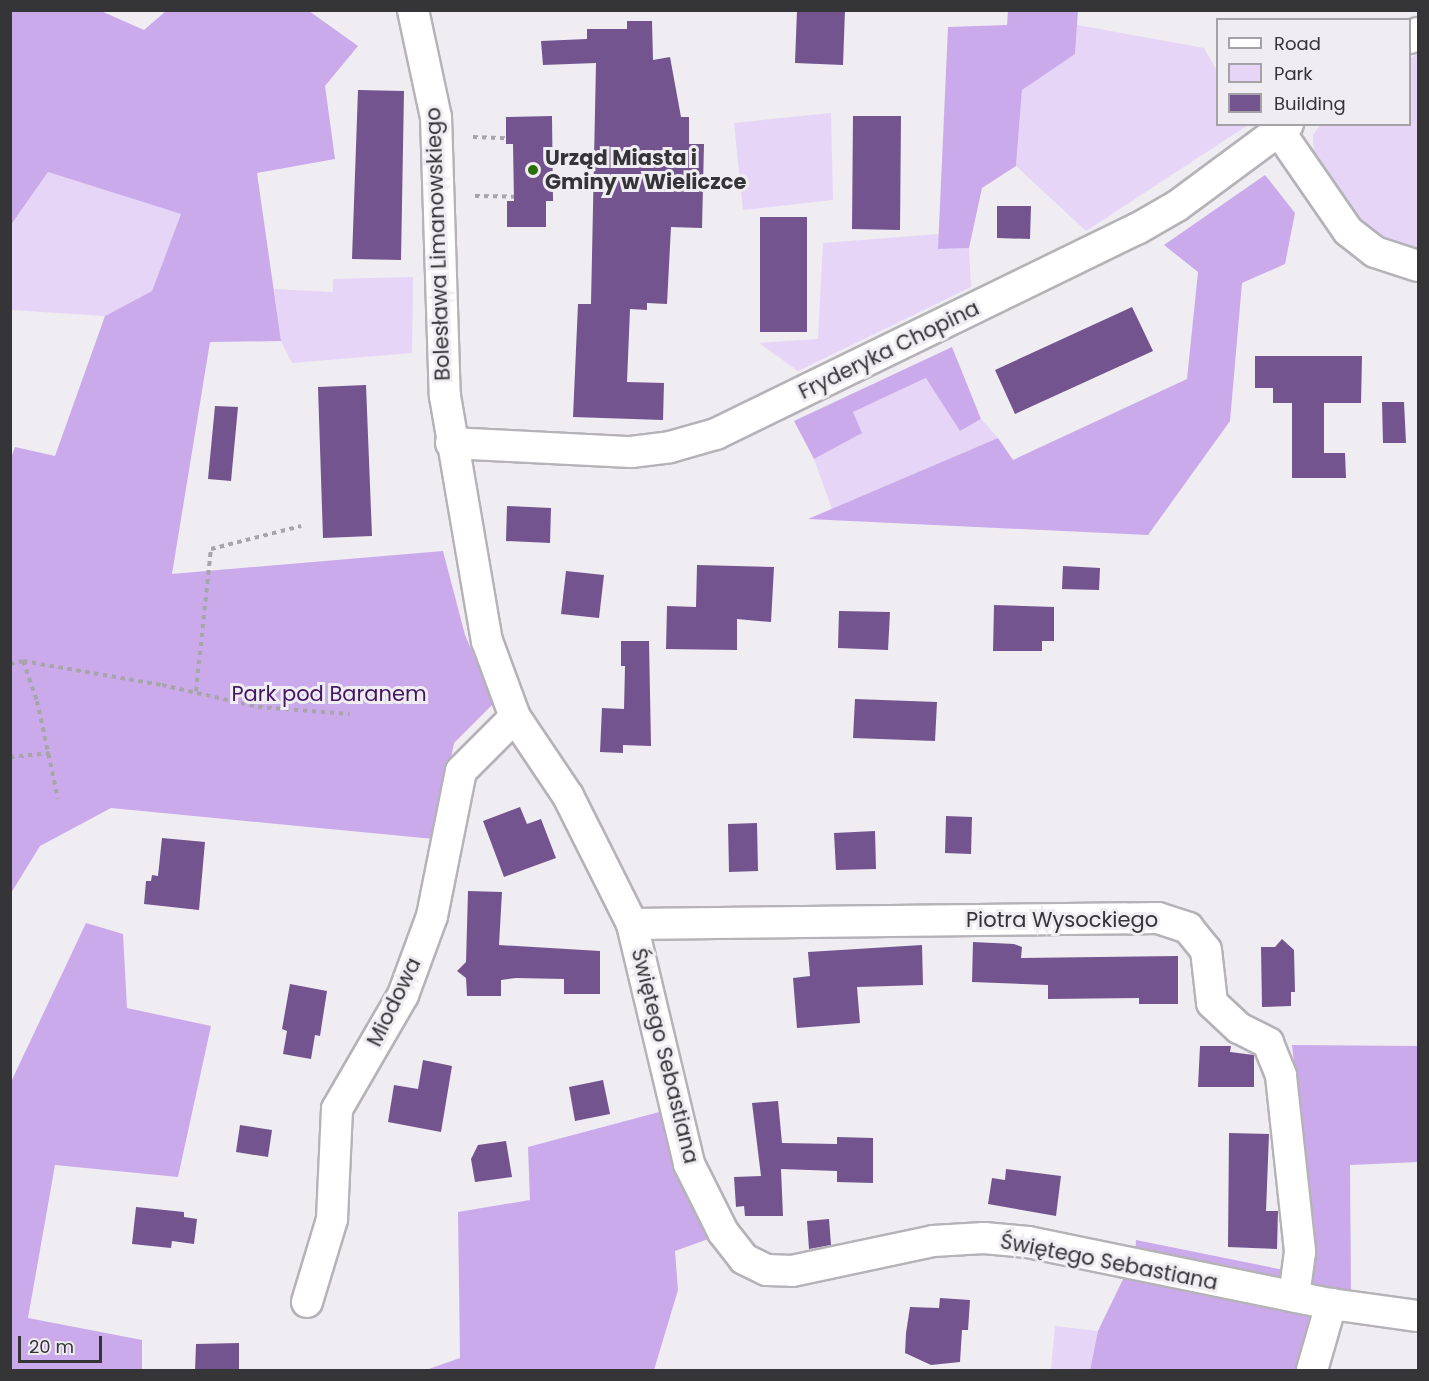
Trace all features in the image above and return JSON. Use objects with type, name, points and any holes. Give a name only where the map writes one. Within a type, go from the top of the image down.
[{"type":"street","name":"Bolesława Limanowskiego","points":[[413,10],[436,117],[444,396],[451,443]]},
{"type":"street","name":"Fryderyka Chopina","points":[[451,443],[631,452],[670,447],[716,434],[1137,229],[1177,206],[1283,128]]},
{"type":"street","points":[[1283,128],[1347,231],[1375,252],[1419,266]]},
{"type":"street","name":"Świętego Sebastiana","points":[[451,443],[487,641],[515,717],[568,796],[632,924],[689,1164],[723,1232],[744,1259],[767,1270],[792,1271],[933,1241],[984,1238],[1028,1242],[1294,1298],[1419,1316]]},
{"type":"street","name":"Miodowa","points":[[307,1302],[332,1219],[337,1109],[403,994],[432,916],[461,771],[515,717]]},
{"type":"street","name":"Piotra Wysockiego","points":[[632,924],[1158,918],[1188,928],[1206,950],[1212,1003],[1239,1028],[1268,1042],[1281,1076],[1300,1252],[1294,1298]]},
{"type":"street","points":[[1312,1371],[1331,1304]]},
{"type":"path","points":[[473,137],[506,138]]},
{"type":"path","points":[[475,196],[514,197]]},
{"type":"path","points":[[196,690],[211,549],[301,526]]},
{"type":"path","points":[[23,662],[50,753],[58,799]]},
{"type":"path","points":[[10,664],[23,662],[196,690],[258,707],[350,714]]},
{"type":"path","points":[[10,757],[50,753]]},
{"type":"green space","name":"Park pod Baranem","points":[[11,11],[101,11],[144,30],[166,11],[309,11],[358,46],[325,86],[335,159],[257,173],[281,341],[210,342],[172,574],[443,551],[465,635],[494,703],[454,743],[434,839],[111,808],[40,846],[11,893],[11,458],[15,447],[55,456],[105,316],[152,291],[181,214],[48,172],[11,225]]},
{"type":"green space","points":[[1008,11],[1078,11],[1075,54],[1022,90],[1016,166],[982,188],[969,248],[938,249],[948,27],[1007,25]]},
{"type":"green space","points":[[1077,25],[1204,48],[1216,69],[1216,126],[1246,126],[1086,231],[1016,166],[1022,90],[1075,54]]},
{"type":"green space","points":[[1418,54],[1418,249],[1397,245],[1371,229],[1338,194],[1314,157],[1313,135],[1319,126],[1411,126],[1411,58]]},
{"type":"green space","points":[[831,113],[833,200],[743,210],[734,123]]},
{"type":"green space","points":[[48,172],[181,214],[152,291],[105,316],[11,310],[11,226]]},
{"type":"green space","points":[[1265,175],[1295,213],[1285,264],[1242,283],[1230,421],[1148,535],[808,519],[998,438],[1013,460],[1187,379],[1198,272],[1164,245]]},
{"type":"green space","points":[[939,234],[939,249],[969,248],[971,287],[798,371],[759,343],[818,339],[823,243]]},
{"type":"green space","points":[[413,277],[412,353],[292,363],[281,341],[274,289],[333,292],[333,279]]},
{"type":"green space","points":[[952,347],[981,419],[960,431],[926,378],[853,412],[862,433],[814,459],[794,421]]},
{"type":"green space","points":[[927,378],[960,431],[981,419],[998,438],[832,509],[814,459],[861,433],[853,412]]},
{"type":"green space","points":[[86,923],[123,934],[127,1008],[211,1026],[178,1177],[55,1165],[28,1318],[142,1340],[142,1370],[11,1370],[11,1082]]},
{"type":"green space","points":[[1292,1045],[1418,1046],[1418,1162],[1350,1165],[1351,1291],[1310,1286],[1312,1229]]},
{"type":"green space","points":[[663,1111],[714,1237],[675,1251],[678,1290],[654,1370],[426,1370],[460,1358],[458,1212],[530,1200],[528,1147]]},
{"type":"green space","points":[[1136,1240],[1289,1271],[1288,1285],[1135,1256]]},
{"type":"green space","points":[[1125,1275],[1315,1318],[1298,1370],[1090,1370],[1098,1331]]},
{"type":"green space","points":[[1055,1326],[1098,1331],[1090,1370],[1051,1370]]},
{"type":"building","points":[[797,10],[845,10],[843,65],[795,63]]},
{"type":"building","points":[[627,21],[652,21],[653,60],[670,57],[681,117],[689,117],[689,144],[704,144],[702,228],[671,227],[667,304],[647,303],[647,310],[630,309],[627,382],[664,383],[663,420],[573,417],[578,304],[591,304],[596,63],[543,65],[541,41],[587,39],[587,29],[627,29]]},
{"type":"building","points":[[358,90],[404,91],[401,260],[352,259]]},
{"type":"building","name":"Urząd Miasta i Gminy w Wieliczce","points":[[552,116],[553,201],[546,201],[546,227],[507,227],[507,201],[514,201],[513,144],[506,144],[506,117]]},
{"type":"building","points":[[853,116],[901,116],[900,230],[852,229]]},
{"type":"building","points":[[997,206],[1031,206],[1030,239],[997,238]]},
{"type":"building","points":[[760,217],[807,217],[807,332],[760,332]]},
{"type":"building","points":[[1132,307],[1153,351],[1015,414],[995,370]]},
{"type":"building","points":[[1255,356],[1362,356],[1361,403],[1324,403],[1324,453],[1345,453],[1346,478],[1292,478],[1292,403],[1273,403],[1273,388],[1255,388]]},
{"type":"building","points":[[366,385],[372,536],[323,538],[318,387]]},
{"type":"building","points":[[1382,402],[1404,402],[1406,443],[1383,443]]},
{"type":"building","points":[[215,406],[238,407],[231,481],[208,479]]},
{"type":"building","points":[[507,506],[551,508],[550,543],[506,541]]},
{"type":"building","points":[[697,565],[774,567],[771,622],[737,619],[737,650],[666,649],[667,606],[696,607]]},
{"type":"building","points":[[1063,566],[1100,568],[1099,590],[1062,589]]},
{"type":"building","points":[[566,571],[604,575],[599,618],[561,614]]},
{"type":"building","points":[[994,605],[1054,607],[1054,641],[1042,641],[1042,651],[993,651]]},
{"type":"building","points":[[839,611],[890,612],[888,650],[838,648]]},
{"type":"building","points":[[621,641],[649,641],[651,746],[623,745],[623,753],[600,752],[602,708],[624,709],[625,666],[621,666]]},
{"type":"building","points":[[855,699],[937,702],[935,741],[853,738]]},
{"type":"building","points":[[520,807],[527,824],[541,819],[556,858],[504,877],[483,821]]},
{"type":"building","points":[[946,816],[972,817],[971,854],[945,853]]},
{"type":"building","points":[[757,823],[758,871],[729,872],[728,824]]},
{"type":"building","points":[[875,831],[876,869],[836,870],[834,833]]},
{"type":"building","points":[[162,838],[205,842],[199,910],[144,904],[146,881],[151,881],[152,875],[158,876]]},
{"type":"building","points":[[468,891],[502,892],[499,945],[600,951],[600,994],[564,994],[564,979],[516,978],[501,980],[501,996],[467,996],[466,978],[457,971],[466,962]]},
{"type":"building","points":[[1282,939],[1294,950],[1295,992],[1291,992],[1291,1006],[1262,1007],[1261,947],[1275,947]]},
{"type":"building","points":[[973,942],[1014,944],[1022,947],[1021,958],[1178,956],[1178,1004],[1139,1004],[1139,998],[1048,999],[1048,985],[972,982]]},
{"type":"building","points":[[922,945],[923,985],[857,987],[860,1023],[797,1028],[793,978],[810,976],[808,952]]},
{"type":"building","points":[[290,984],[327,991],[320,1036],[315,1035],[311,1059],[283,1054],[287,1031],[282,1029]]},
{"type":"building","points":[[1200,1046],[1231,1046],[1230,1052],[1254,1055],[1254,1087],[1198,1087]]},
{"type":"building","points":[[423,1060],[452,1066],[441,1132],[388,1122],[394,1085],[418,1089]]},
{"type":"building","points":[[603,1080],[610,1114],[575,1121],[569,1087]]},
{"type":"building","points":[[778,1101],[782,1143],[837,1144],[837,1137],[873,1138],[873,1183],[837,1182],[837,1171],[781,1169],[783,1216],[745,1216],[744,1206],[736,1207],[734,1177],[761,1176],[752,1103]]},
{"type":"building","points":[[240,1125],[272,1130],[268,1157],[236,1152]]},
{"type":"building","points":[[1229,1133],[1269,1134],[1266,1211],[1278,1211],[1277,1249],[1228,1247]]},
{"type":"building","points":[[506,1141],[512,1177],[475,1182],[471,1159],[478,1145]]},
{"type":"building","points":[[1006,1169],[1061,1176],[1056,1216],[988,1204],[992,1178],[1005,1180]]},
{"type":"building","points":[[136,1207],[184,1212],[184,1217],[197,1219],[194,1244],[172,1241],[171,1248],[132,1244]]},
{"type":"building","points":[[829,1219],[831,1245],[809,1249],[807,1221]]},
{"type":"building","points":[[940,1298],[970,1300],[968,1330],[962,1330],[960,1362],[931,1365],[905,1353],[906,1333],[910,1307],[939,1308]]},
{"type":"building","points":[[239,1343],[239,1371],[195,1371],[196,1344]]},
{"type":"place","name":"Urząd Miasta i Gminy w Wieliczce","points":[[533,170]]}]
